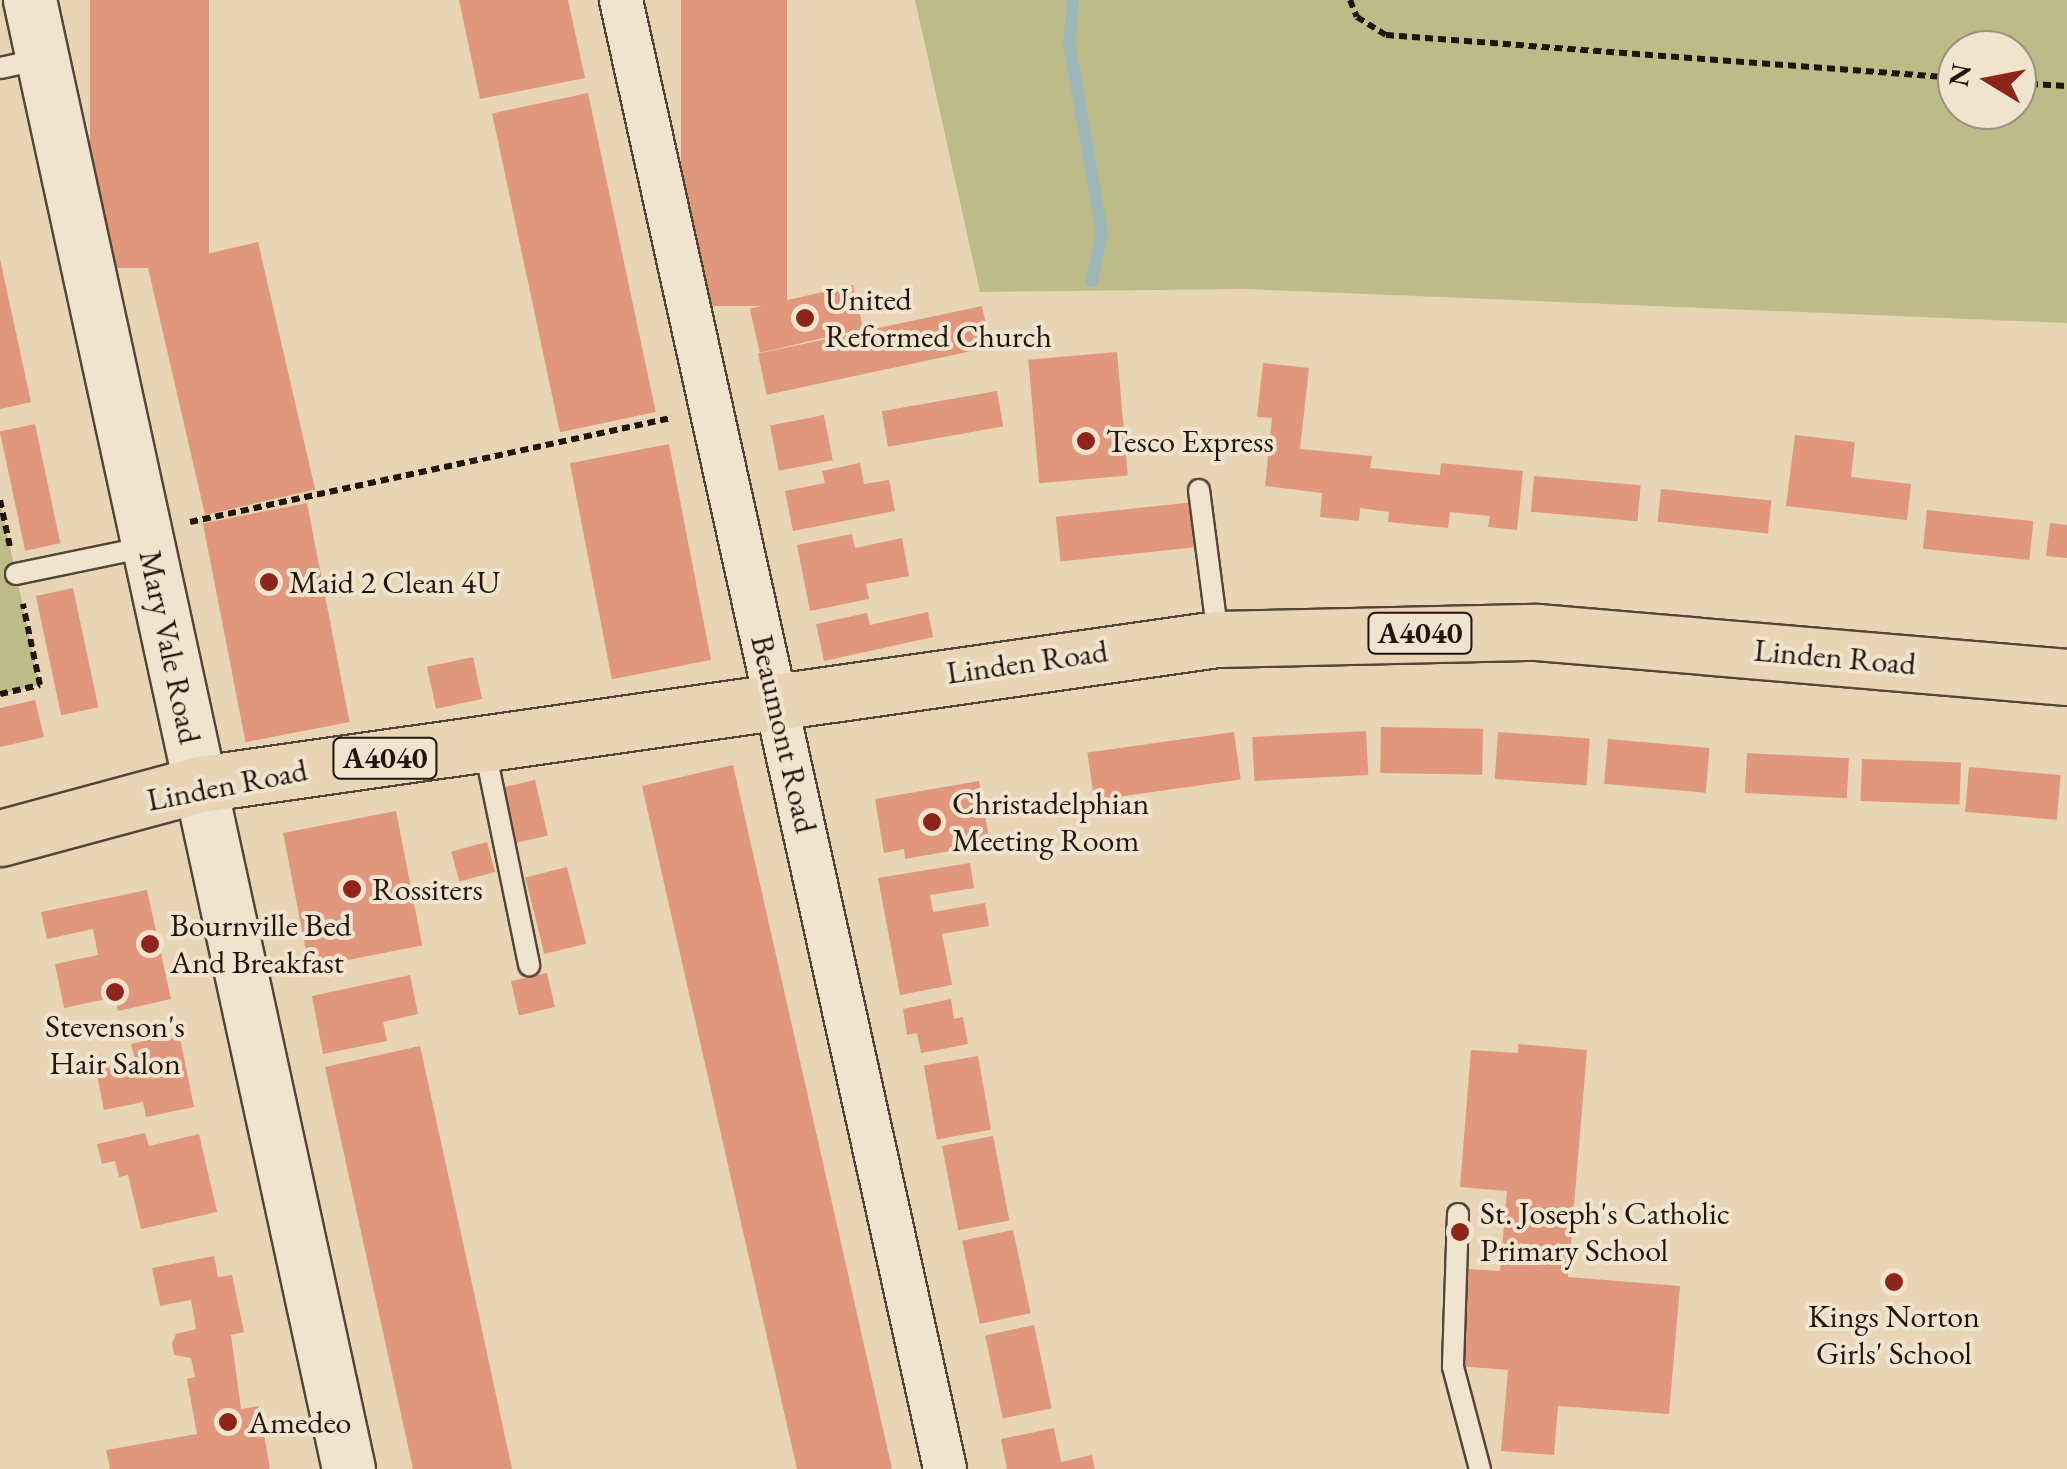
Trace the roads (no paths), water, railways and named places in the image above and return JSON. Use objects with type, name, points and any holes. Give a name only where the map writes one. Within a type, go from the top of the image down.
[{"type":"highway","name":"Linden Road","points":[[0,838],[200,784],[1218,639],[1537,632],[2067,677]]},
{"type":"street","name":"Mary Vale Road","points":[[30,0],[21,64],[146,541],[349,1469]]},
{"type":"street","name":"Beaumont Road","points":[[621,0],[945,1469]]},
{"type":"lane","points":[[1199,490],[1218,639]]},
{"type":"lane","points":[[16,574],[146,541]]},
{"type":"lane","points":[[483,743],[529,965]]},
{"type":"lane","points":[[1458,1214],[1453,1367],[1480,1469]]},
{"type":"waterway","points":[[1073,0],[1069,43],[1102,233],[1092,281]]},
{"type":"place","name":"United Reformed Church","points":[[805,318]]},
{"type":"place","name":"Tesco Express","points":[[1086,441]]},
{"type":"place","name":"Maid 2 Clean 4U","points":[[269,582]]},
{"type":"place","name":"Christadelphian Meeting Room","points":[[932,822]]},
{"type":"place","name":"Rossiters","points":[[352,889]]},
{"type":"place","name":"Bournville Bed And Breakfast","points":[[150,944]]},
{"type":"place","name":"Stevenson's Hair Salon","points":[[115,992]]},
{"type":"place","name":"St. Joseph's Catholic Primary School","points":[[1460,1232]]},
{"type":"place","name":"Kings Norton Girls' School","points":[[1894,1282]]},
{"type":"place","name":"Amedeo","points":[[228,1422]]}]
